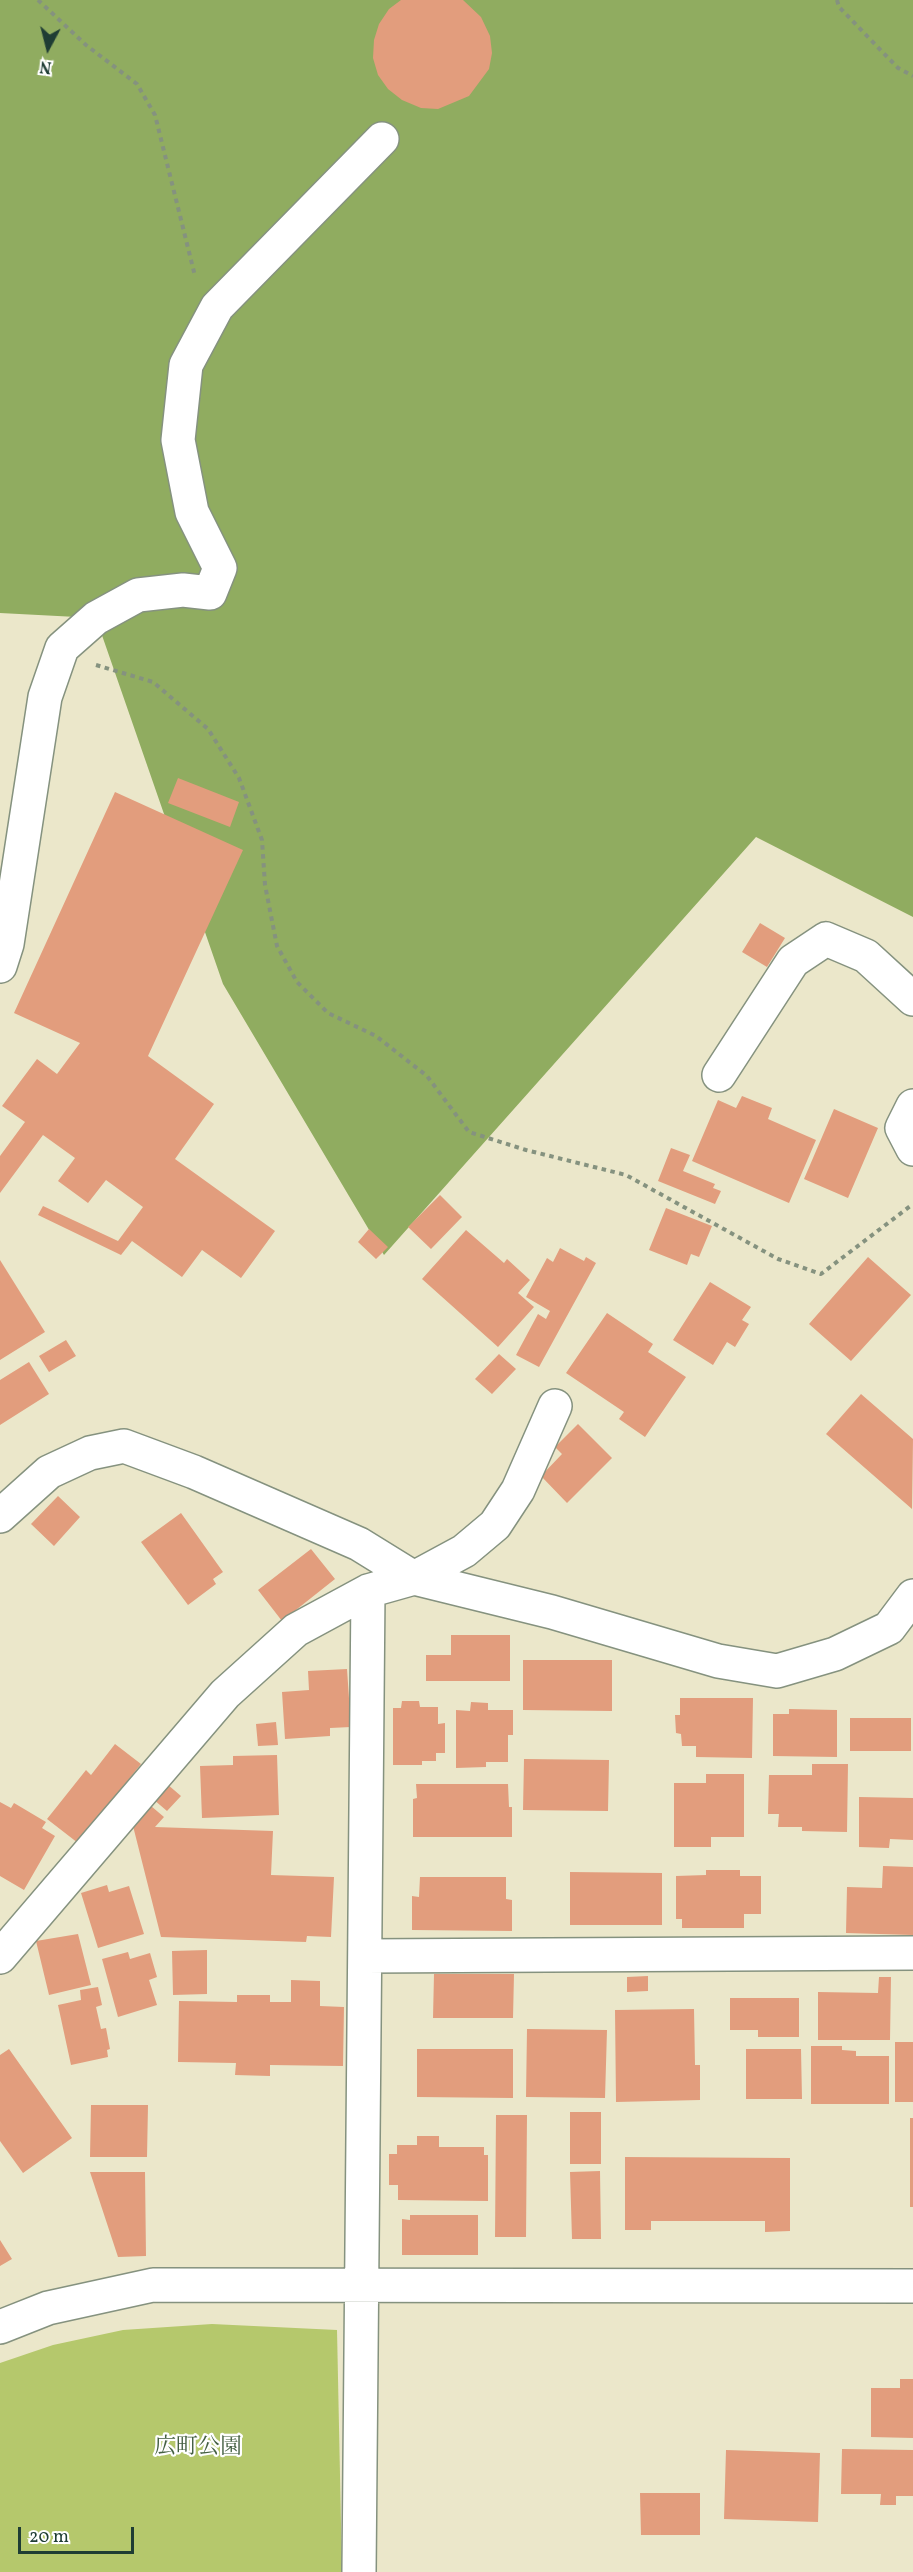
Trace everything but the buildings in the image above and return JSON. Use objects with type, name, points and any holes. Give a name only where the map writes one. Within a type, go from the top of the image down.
[{"type":"street","points":[[0,966],[7,944],[45,697],[62,648],[96,618],[138,595],[183,590],[210,593],[220,568],[192,512],[178,440],[186,365],[216,307],[382,139]]},
{"type":"street","points":[[719,1075],[794,961],[826,939],[866,956],[913,999]]},
{"type":"street","points":[[913,1106],[903,1128],[913,1149]]},
{"type":"street","points":[[0,1957],[225,1694],[296,1630],[368,1591],[414,1578],[464,1551],[495,1525],[518,1490],[555,1406]]},
{"type":"street","points":[[0,1516],[49,1472],[90,1453],[124,1446],[194,1472],[359,1544],[414,1578],[552,1612],[718,1661],[777,1671],[835,1654],[901,1628],[913,1596]]},
{"type":"street","points":[[360,2572],[368,1591]]},
{"type":"street","points":[[366,1956],[913,1953]]},
{"type":"street","points":[[0,2327],[48,2308],[153,2285],[913,2286]]},
{"type":"path","points":[[38,0],[86,45],[137,84],[155,115],[196,283]]},
{"type":"path","points":[[837,0],[839,7],[898,68],[913,76]]},
{"type":"path","points":[[62,648],[87,662],[153,682],[208,729],[239,778],[262,840],[265,885],[277,946],[297,982],[328,1013],[376,1036],[427,1076],[469,1132],[526,1150],[626,1175],[778,1259],[821,1274],[913,1204]]},
{"type":"green space","points":[[0,0],[913,0],[913,917],[756,837],[384,1255],[223,984],[96,618],[0,613]]},
{"type":"green space","name":"広町公園","points":[[212,2324],[337,2330],[342,2572],[0,2572],[0,2363],[53,2345],[123,2330]]}]
